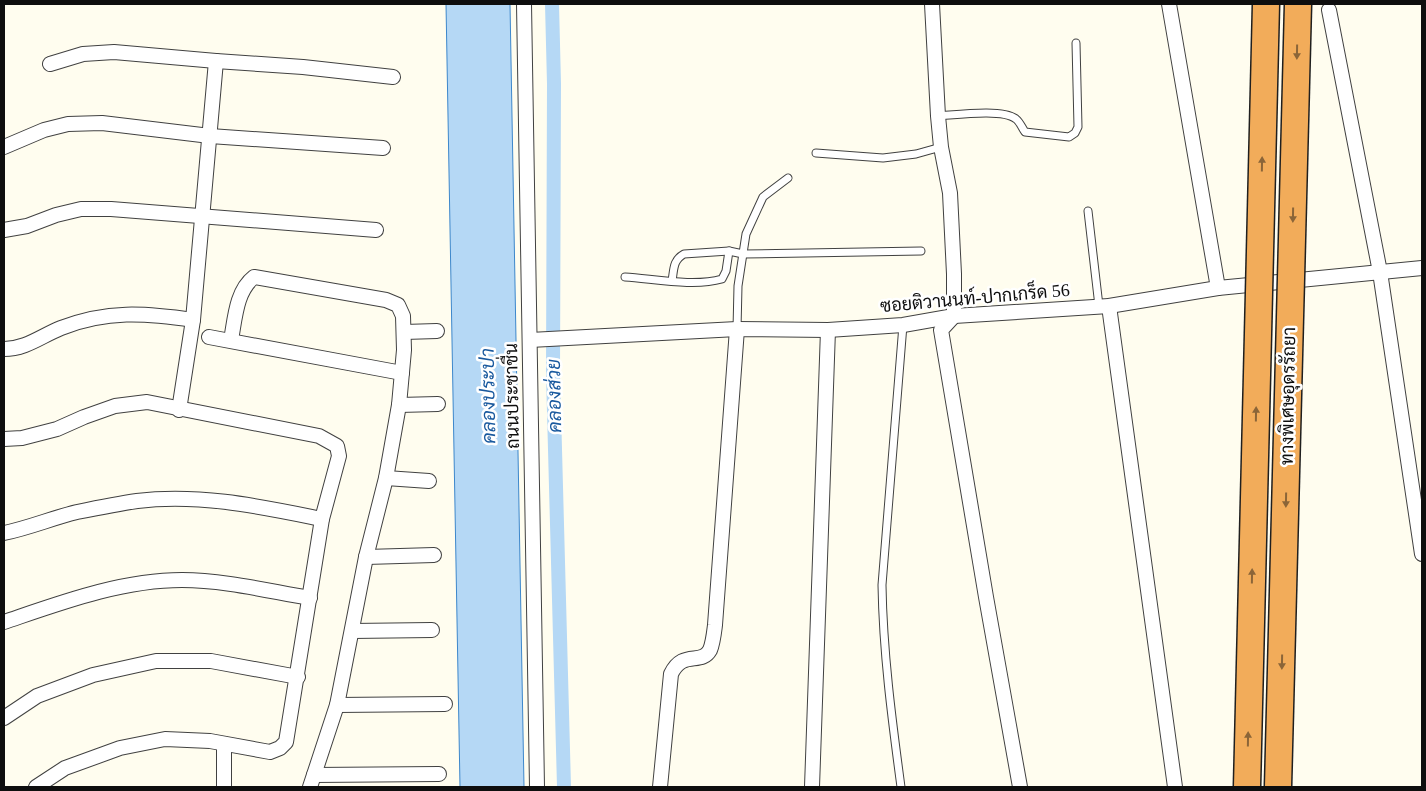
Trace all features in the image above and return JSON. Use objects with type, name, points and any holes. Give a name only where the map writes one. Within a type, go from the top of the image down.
[{"type":"highway","name":"ทางพิเศษอุดรรัถยา","points":[[1247,787],[1266,4]]},
{"type":"highway","name":"ทางพิเศษอุดรรัถยา","points":[[1278,787],[1298,4]]},
{"type":"street","name":"ถนนประชาชื่น","points":[[524,4],[537,787]]},
{"type":"street","points":[[932,4],[938,116],[941,147],[950,193],[954,274],[954,316],[941,330],[1020,787]]},
{"type":"street","points":[[1169,4],[1218,288]]},
{"type":"street","points":[[1329,10],[1380,272],[1422,554]]},
{"type":"street","points":[[50,64],[83,54],[114,52],[303,67],[393,77]]},
{"type":"street","points":[[179,410],[193,320],[216,61]]},
{"type":"street","points":[[4,147],[44,130],[68,124],[102,123],[210,136],[383,148]]},
{"type":"street","points":[[4,230],[27,226],[56,215],[81,209],[111,208],[376,230]]},
{"type":"street","name":"ซอยติวานนท์-ปากเกร็ด 56","points":[[530,340],[737,329],[828,330],[903,325],[954,316],[1104,306],[1218,288],[1422,268]]},
{"type":"street","points":[[231,340],[239,300],[245,283],[254,277],[386,300],[398,305],[403,316],[404,332],[400,405],[386,478],[366,557],[337,705],[312,781],[439,774]]},
{"type":"street","points":[[1104,306],[1175,787]]},
{"type":"street","points":[[4,349],[15,349],[60,328],[90,319],[128,314],[193,320]]},
{"type":"street","points":[[660,787],[671,674],[675,665],[681,660],[703,657],[709,650],[714,632],[737,329]]},
{"type":"street","points":[[812,787],[828,330]]},
{"type":"street","points":[[404,332],[437,331]]},
{"type":"street","points":[[208,336],[402,373]]},
{"type":"street","points":[[4,439],[22,438],[57,429],[115,406],[148,402],[179,410],[319,436],[337,446],[339,456],[322,519],[286,742],[280,748],[270,752],[210,741],[164,739],[120,748],[65,768],[36,787]]},
{"type":"street","points":[[400,405],[438,404]]},
{"type":"street","points":[[386,478],[429,481]]},
{"type":"street","points":[[4,533],[76,513],[138,501],[182,499],[240,503],[322,519]]},
{"type":"street","points":[[366,557],[434,555]]},
{"type":"street","points":[[4,622],[74,598],[141,584],[182,580],[230,585],[310,598]]},
{"type":"street","points":[[352,631],[432,630]]},
{"type":"street","points":[[4,718],[37,696],[93,675],[156,661],[211,661],[298,677]]},
{"type":"street","points":[[337,705],[445,704]]},
{"type":"street","points":[[224,744],[224,787]]},
{"type":"lane","points":[[938,116],[986,112],[1006,115],[1016,119],[1025,132],[1069,136],[1075,133],[1078,127],[1076,43]]},
{"type":"lane","points":[[816,153],[883,158],[916,154],[941,147]]},
{"type":"lane","points":[[737,329],[738,286],[746,234],[762,197],[788,178]]},
{"type":"lane","points":[[1088,211],[1104,306]]},
{"type":"lane","points":[[625,277],[696,282],[722,279],[726,271],[729,251]]},
{"type":"lane","points":[[672,280],[674,263],[684,254],[729,251],[743,254],[921,251]]},
{"type":"lane","points":[[900,787],[889,695],[882,611],[882,585],[903,325]]},
{"type":"water","name":"คลองประปา","points":[[446,4],[510,4],[524,787],[460,787]]},
{"type":"waterway","name":"คลองส่วย","points":[[552,4],[554,84],[553,374],[564,787]]}]
